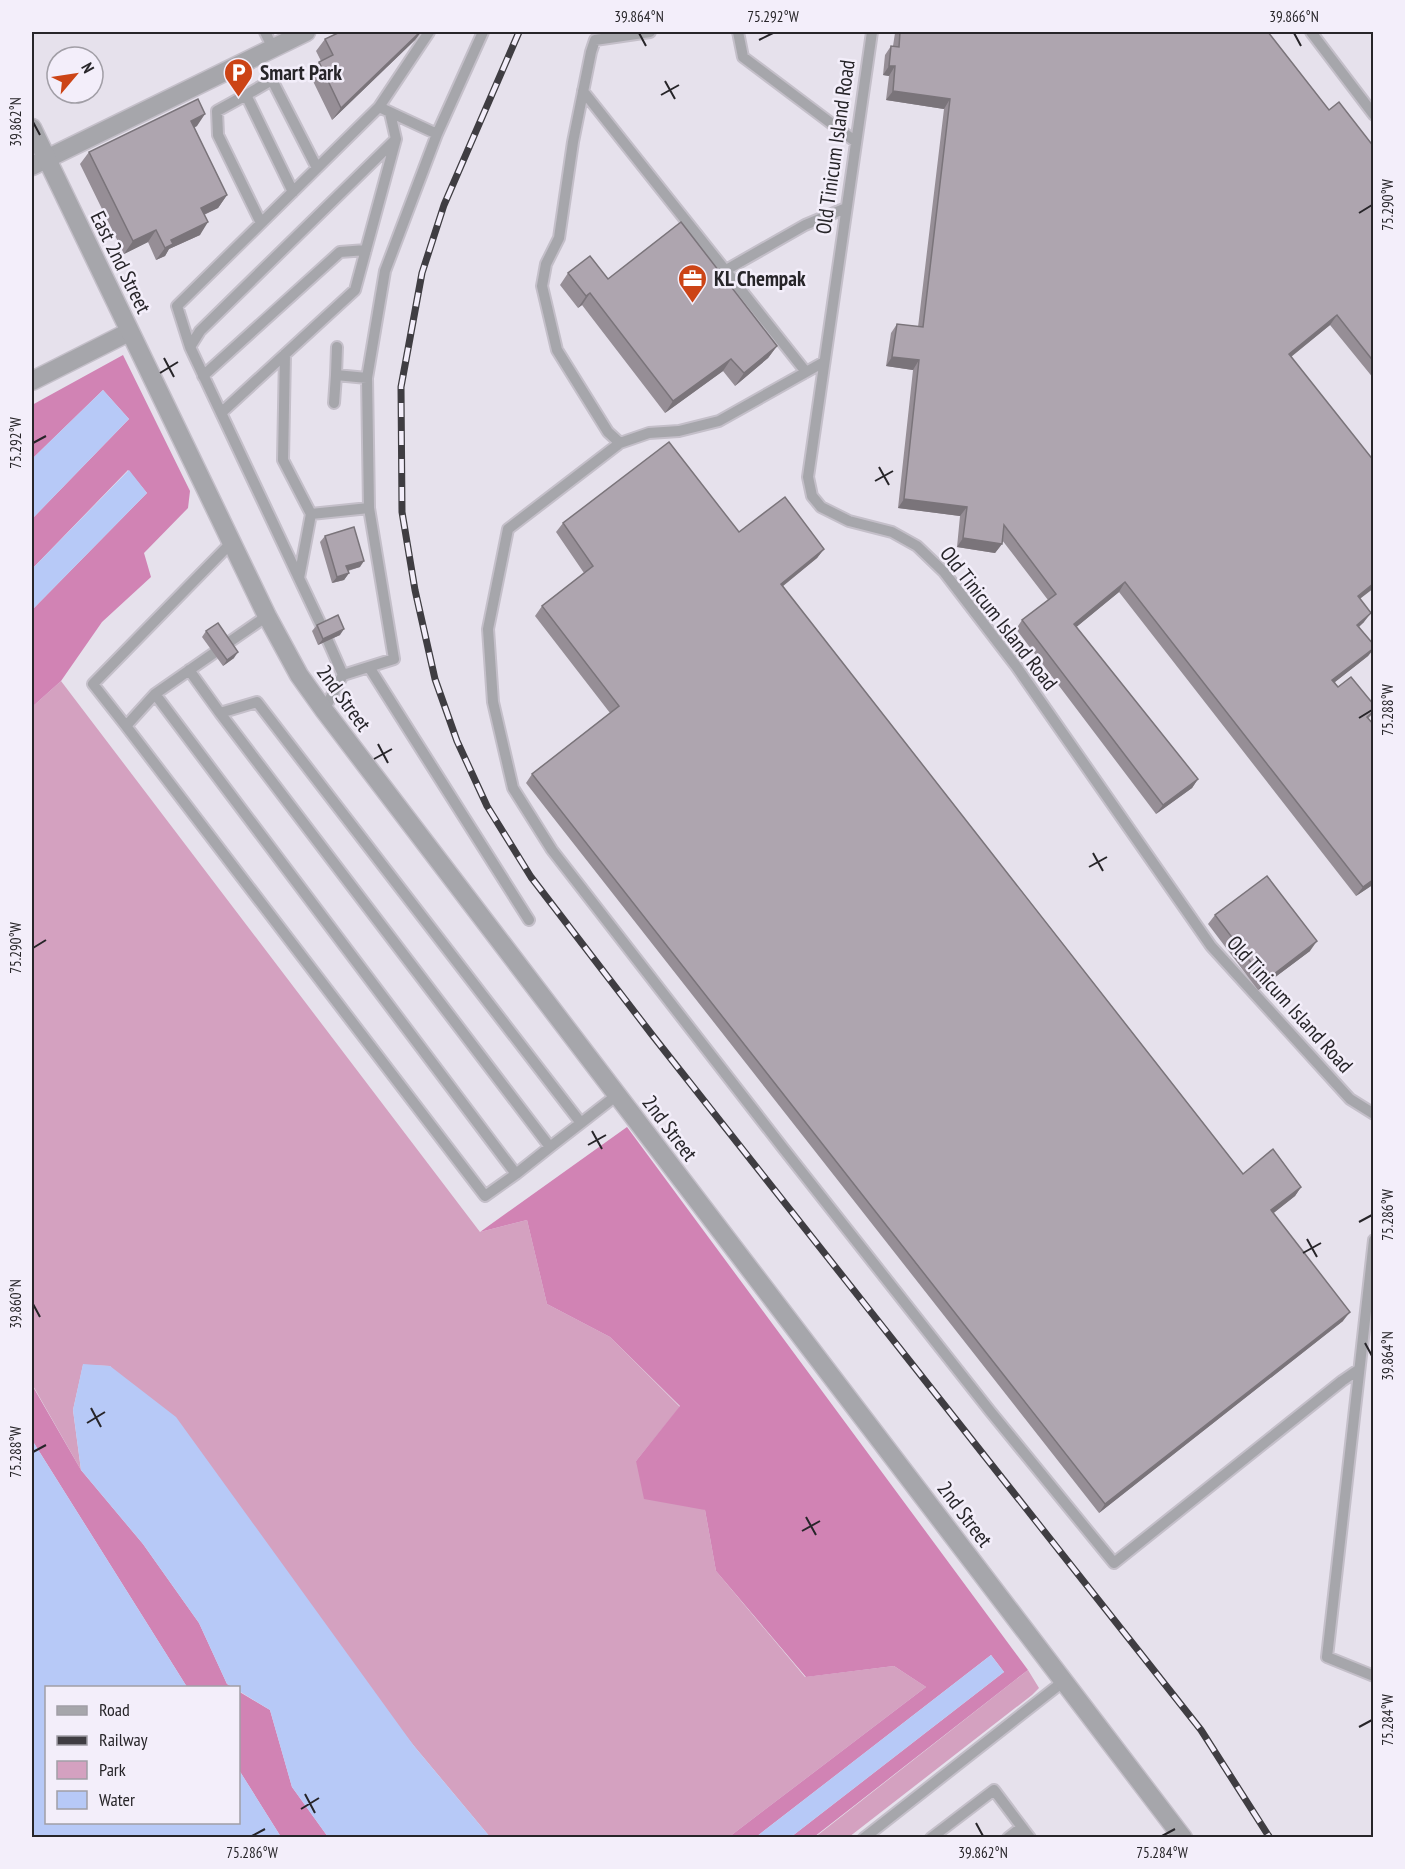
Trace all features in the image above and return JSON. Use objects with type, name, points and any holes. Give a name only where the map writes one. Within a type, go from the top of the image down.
[{"type":"street","points":[[39,163],[269,40],[306,32]]},
{"type":"street","name":"East 2nd Street","points":[[32,128],[39,163],[129,332],[169,416]]},
{"type":"street","points":[[32,381],[129,332]]},
{"type":"street","name":"2nd Street","points":[[169,416],[267,616],[299,675],[324,711],[1183,1838]]},
{"type":"lane","points":[[322,627],[190,347],[177,306],[379,107],[429,32]]},
{"type":"lane","points":[[324,711],[343,675],[394,660],[369,508],[367,378],[385,271],[437,134],[483,32]]},
{"type":"lane","points":[[620,443],[608,432],[557,350],[542,286],[546,264],[559,238],[573,142],[595,40],[650,32]]},
{"type":"lane","points":[[738,32],[743,57],[856,142]]},
{"type":"lane","name":"Old Tinicum Island Road","points":[[872,32],[807,477],[812,495],[821,507],[849,521],[892,532],[916,546],[944,572],[1016,666],[1211,946],[1350,1099],[1374,1114]]},
{"type":"lane","points":[[1311,32],[1374,115]]},
{"type":"lane","points":[[261,223],[218,135],[217,111],[272,80],[317,168]]},
{"type":"lane","points":[[583,91],[806,372]]},
{"type":"lane","points":[[246,95],[293,192]]},
{"type":"lane","points":[[379,107],[437,134]]},
{"type":"lane","points":[[221,413],[355,291],[396,139],[390,113]]},
{"type":"lane","points":[[190,347],[200,331],[396,139]]},
{"type":"lane","points":[[726,270],[806,225],[846,208]]},
{"type":"lane","points":[[203,375],[340,252],[366,250]]},
{"type":"lane","points":[[334,403],[337,347]]},
{"type":"lane","points":[[285,354],[283,460],[311,514],[298,578]]},
{"type":"lane","points":[[824,362],[719,421],[679,431],[649,433],[620,443],[507,529],[488,629],[493,702],[513,788],[560,859],[783,1148],[990,1411],[1114,1563],[1358,1370]]},
{"type":"lane","points":[[336,375],[367,378]]},
{"type":"lane","points":[[311,514],[369,508]]},
{"type":"lane","points":[[231,543],[93,684],[485,1196],[617,1095]]},
{"type":"lane","points":[[225,645],[267,616]]},
{"type":"lane","points":[[328,640],[343,675]]},
{"type":"lane","points":[[126,726],[155,694],[214,653]]},
{"type":"lane","points":[[369,667],[529,920]]},
{"type":"lane","points":[[189,670],[550,1148]]},
{"type":"lane","points":[[155,694],[516,1174]]},
{"type":"lane","points":[[220,713],[257,702],[581,1123]]},
{"type":"lane","points":[[1374,1240],[1327,1657],[1374,1676]]},
{"type":"lane","points":[[864,1838],[1064,1681]]},
{"type":"lane","points":[[931,1838],[994,1790],[1030,1838]]},
{"type":"lane","points":[[1008,1838],[1022,1827]]},
{"type":"green space","points":[[61,681],[480,1232],[527,1220],[547,1304],[610,1337],[680,1407],[636,1461],[705,1510],[716,1571],[805,1677],[894,1666],[926,1687],[729,1837],[490,1837],[414,1746],[110,1366],[83,1365],[73,1410],[81,1470],[32,1384],[32,707]]},
{"type":"green space","points":[[1028,1670],[1039,1688],[1032,1695],[849,1837],[814,1838]]},
{"type":"shaded area","points":[[123,355],[190,491],[188,508],[144,553],[151,577],[102,622],[61,681],[32,707],[32,610],[147,493],[128,470],[32,569],[32,519],[129,419],[103,390],[32,459],[32,405]]},
{"type":"shaded area","points":[[627,1127],[1028,1670],[814,1837],[791,1837],[1004,1672],[991,1655],[756,1837],[729,1837],[926,1687],[894,1666],[806,1677],[716,1571],[705,1510],[644,1499],[636,1461],[680,1406],[610,1337],[547,1304],[527,1220],[480,1232]]},
{"type":"shaded area","points":[[32,1385],[81,1470],[143,1544],[199,1623],[227,1684],[231,1686],[186,1686],[32,1440]]},
{"type":"shaded area","points":[[240,1692],[270,1710],[292,1787],[328,1837],[281,1837],[240,1772]]},
{"type":"water","points":[[103,390],[129,419],[32,519],[32,459]]},
{"type":"water","points":[[129,470],[147,493],[32,610],[32,569]]},
{"type":"water","points":[[83,1364],[110,1366],[176,1417],[414,1746],[490,1837],[328,1837],[292,1787],[270,1710],[240,1692],[240,1686],[227,1684],[199,1623],[143,1544],[81,1470],[73,1410]]},
{"type":"water","points":[[32,1440],[186,1686],[45,1686],[45,1824],[240,1824],[240,1772],[281,1837],[32,1837]]},
{"type":"water","points":[[991,1655],[1004,1672],[791,1837],[756,1837]]},
{"type":"building","points":[[340,32],[420,32],[341,108],[319,62],[333,55],[325,39]]},
{"type":"building","points":[[900,32],[1268,32],[1329,110],[1339,102],[1374,147],[1374,362],[1337,315],[1289,354],[1374,461],[1374,583],[1358,596],[1371,613],[1357,625],[1374,648],[1332,680],[1338,687],[1351,677],[1374,705],[1374,711],[1367,717],[1374,725],[1374,879],[1363,887],[1125,582],[1074,624],[1198,779],[1163,805],[1022,620],[1056,594],[1004,525],[1002,544],[963,538],[967,507],[904,499],[919,360],[892,357],[897,324],[923,327],[950,99],[893,91],[895,66],[889,66],[891,46],[899,47]]},
{"type":"building","points":[[198,99],[205,114],[191,121],[227,195],[201,208],[208,222],[171,240],[173,244],[165,248],[156,230],[133,241],[89,152]]},
{"type":"building","points":[[681,222],[777,346],[744,373],[731,359],[673,401],[590,293],[586,296],[568,273],[590,256],[608,279]]},
{"type":"building","points":[[669,442],[739,532],[785,497],[824,549],[781,584],[1243,1174],[1273,1149],[1301,1187],[1271,1210],[1350,1312],[1105,1504],[532,774],[619,706],[542,606],[593,566],[563,523]]},
{"type":"building","points":[[354,527],[364,561],[346,566],[349,573],[337,577],[325,536]]},
{"type":"building","points":[[338,615],[344,629],[323,639],[317,625]]},
{"type":"building","points":[[218,623],[238,652],[227,660],[206,631]]},
{"type":"building","points":[[1267,876],[1317,941],[1265,981],[1215,915]]},
{"type":"railway","points":[[519,32],[444,205],[422,273],[401,387],[402,512],[415,590],[435,679],[457,741],[487,806],[531,877],[653,1036],[1201,1730],[1270,1838]]},
{"type":"place","name":"Smart Park","points":[[239,98]]},
{"type":"place","name":"KL Chempak","points":[[693,304]]}]
